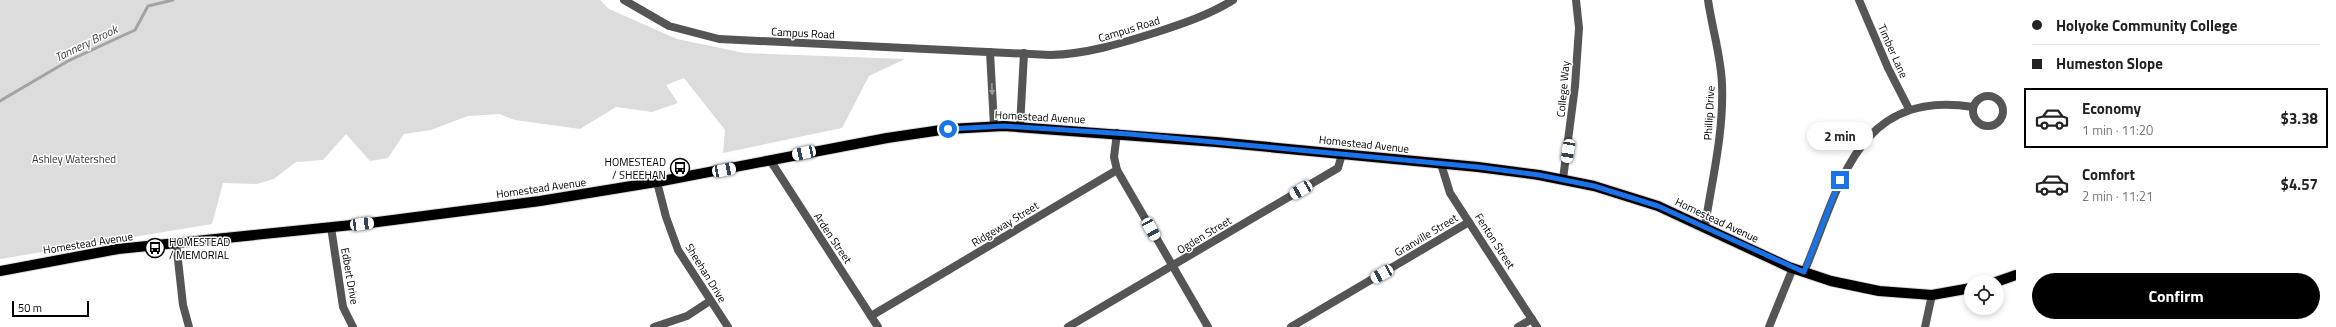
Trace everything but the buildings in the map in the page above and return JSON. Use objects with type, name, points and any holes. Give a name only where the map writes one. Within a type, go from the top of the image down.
[{"type":"main road","name":"Homestead Avenue","points":[[0,271],[93,253],[176,242],[331,227],[525,203],[657,182],[920,133],[994,126],[1117,133],[1441,164],[1563,179],[1637,199],[1705,226],[1793,268],[1852,287],[1932,295],[1964,289]]},
{"type":"main road","points":[[2004,279],[2016,275]]},
{"type":"street","name":"Campus Road","points":[[624,0],[669,26],[719,39],[990,52],[1066,54],[1102,49],[1195,19],[1233,0]]},
{"type":"street","name":"College Way","points":[[1563,179],[1575,86],[1579,28],[1576,0]]},
{"type":"street","name":"Phillip Drive","points":[[1705,226],[1719,139],[1722,97],[1720,68],[1708,0]]},
{"type":"street","name":"Timber Lane","points":[[1859,0],[1888,68],[1909,109]]},
{"type":"street","points":[[990,52],[994,126]]},
{"type":"street","points":[[1020,127],[1024,53]]},
{"type":"street","points":[[1804,272],[1823,219],[1849,162],[1862,145],[1877,130],[1909,109],[1940,104],[1973,107]]},
{"type":"street","points":[[1117,133],[1114,157],[1117,170],[1208,327]]},
{"type":"street","name":"Ogden Street","points":[[1068,327],[1338,168],[1342,154]]},
{"type":"street","name":"Arden Street","points":[[770,160],[878,327]]},
{"type":"street","name":"Fenton Street","points":[[1441,164],[1450,193],[1537,327]]},
{"type":"street","name":"Ridgeway Street","points":[[871,316],[1117,170]]},
{"type":"street","name":"Sheehan Drive","points":[[657,182],[674,242],[688,268],[728,327]]},
{"type":"street","name":"Granville Street","points":[[1291,327],[1470,222]]},
{"type":"street","name":"Edbert Drive","points":[[331,227],[343,307],[353,327]]},
{"type":"street","points":[[176,242],[183,305],[189,327]]},
{"type":"street","points":[[1769,327],[1793,268]]},
{"type":"street","points":[[1925,327],[1932,295]]},
{"type":"street","points":[[654,327],[687,316],[710,301]]},
{"type":"street","points":[[1518,327],[1532,319]]},
{"type":"green space","name":"Ashley Watershed","points":[[0,0],[600,0],[609,9],[677,39],[744,53],[905,59],[869,76],[842,128],[723,153],[725,130],[684,78],[666,85],[678,103],[652,112],[616,107],[580,129],[515,120],[499,114],[468,116],[431,130],[404,134],[388,158],[370,161],[346,134],[323,160],[296,162],[274,179],[257,184],[223,183],[212,224],[0,259]]},
{"type":"waterway","name":"Tannery Brook","points":[[0,101],[68,61],[135,30],[148,6],[173,0]]},
{"type":"place","name":"HOMESTEAD / SHEEHAN","points":[[680,168]]},
{"type":"place","name":"HOMESTEAD / MEMORIAL","points":[[155,248]]},
{"type":"route","points":[[948,129],[976,126],[1004,126],[1129,134],[1478,167],[1539,175],[1594,186],[1658,206],[1705,226],[1789,267],[1804,272],[1823,219],[1840,180]]}]
